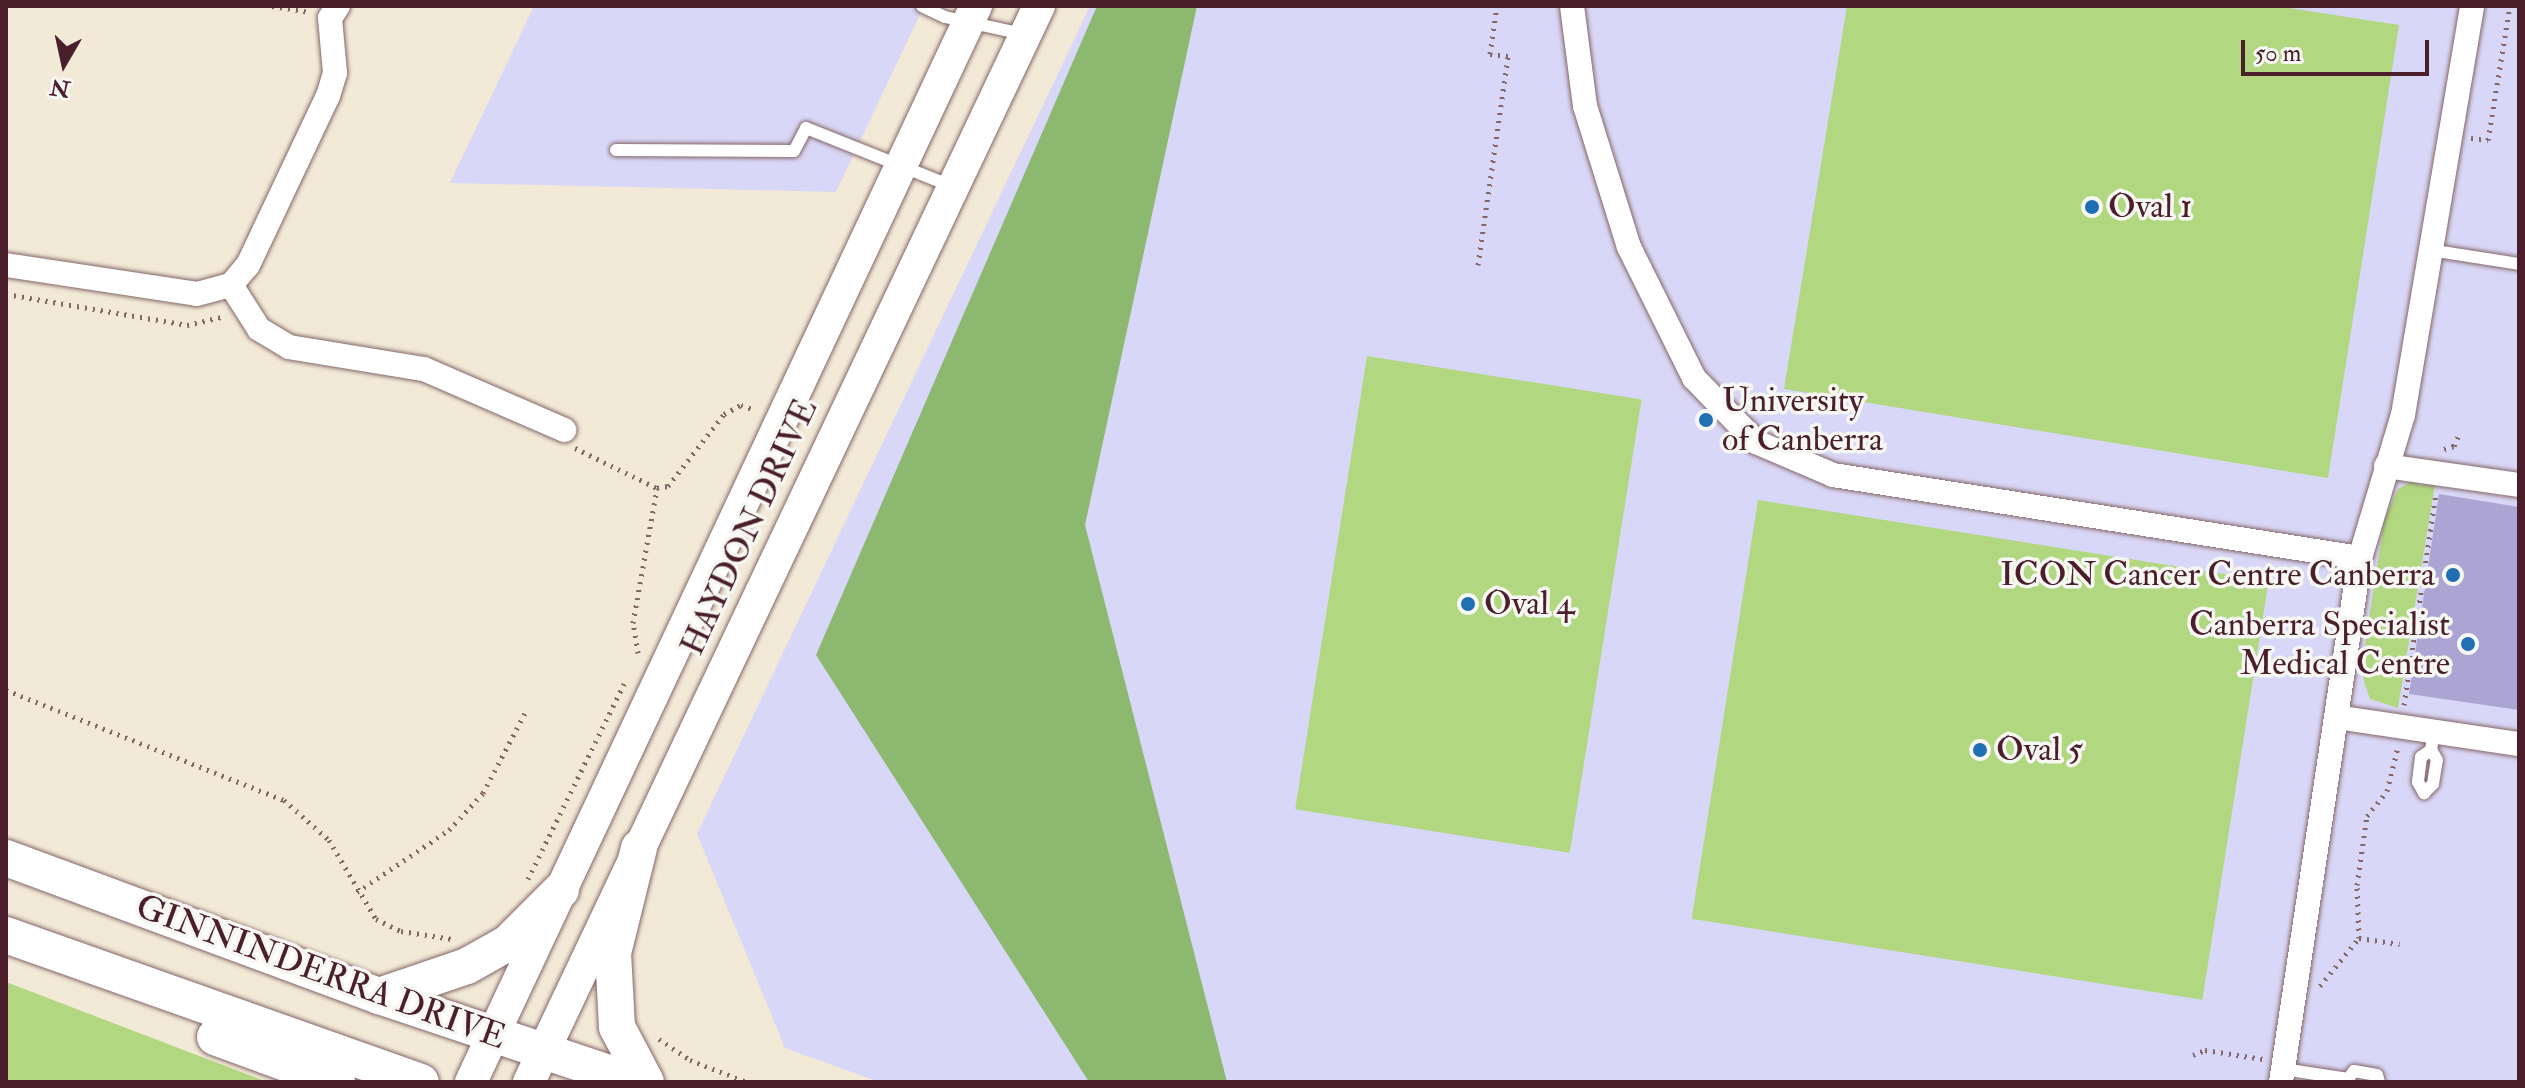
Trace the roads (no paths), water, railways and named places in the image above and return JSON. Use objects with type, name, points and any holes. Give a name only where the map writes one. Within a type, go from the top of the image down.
[{"type":"main road","name":"HAYDON DRIVE","points":[[536,1066],[1039,6]]},
{"type":"main road","name":"HAYDON DRIVE","points":[[471,1082],[973,13]]},
{"type":"main road","points":[[639,848],[613,953],[617,1027],[646,1082]]},
{"type":"main road","name":"GINNINDERRA DRIVE","points":[[6,858],[379,996],[493,1034],[536,1066],[636,1082]]},
{"type":"main road","points":[[379,996],[467,966],[508,943],[561,890]]},
{"type":"main road","name":"GINNINDERRA DRIVE","points":[[6,935],[421,1082]]},
{"type":"main road","points":[[6,955],[337,1082]]},
{"type":"street","points":[[1572,6],[1585,106],[1629,247],[1694,378],[1756,442],[1833,475],[2360,558]]},
{"type":"street","points":[[2283,1071],[2360,558],[2403,415],[2472,6]]},
{"type":"street","points":[[6,265],[197,294],[231,285],[248,265],[328,96],[335,73],[330,18],[326,9]]},
{"type":"street","points":[[231,285],[259,329],[289,347],[424,369],[564,430]]},
{"type":"street","points":[[2386,466],[2519,485]]},
{"type":"street","points":[[2336,717],[2432,741],[2519,744]]},
{"type":"lane","points":[[922,6],[945,17],[973,13],[1024,34]]},
{"type":"lane","points":[[616,150],[794,151],[806,128],[952,187]]},
{"type":"lane","points":[[2430,250],[2519,264]]},
{"type":"lane","points":[[2283,1071],[2349,1080],[2354,1071],[2377,1075],[2379,1082]]},
{"type":"place","name":"Oval 1","points":[[2092,207]]},
{"type":"place","name":"University of Canberra","points":[[1706,420]]},
{"type":"place","name":"ICON Cancer Centre Canberra","points":[[2453,575]]},
{"type":"place","name":"Oval 4","points":[[1468,604]]},
{"type":"place","name":"Canberra Specialist Medical Centre","points":[[2468,644]]},
{"type":"place","name":"Oval 5","points":[[1980,750]]}]
